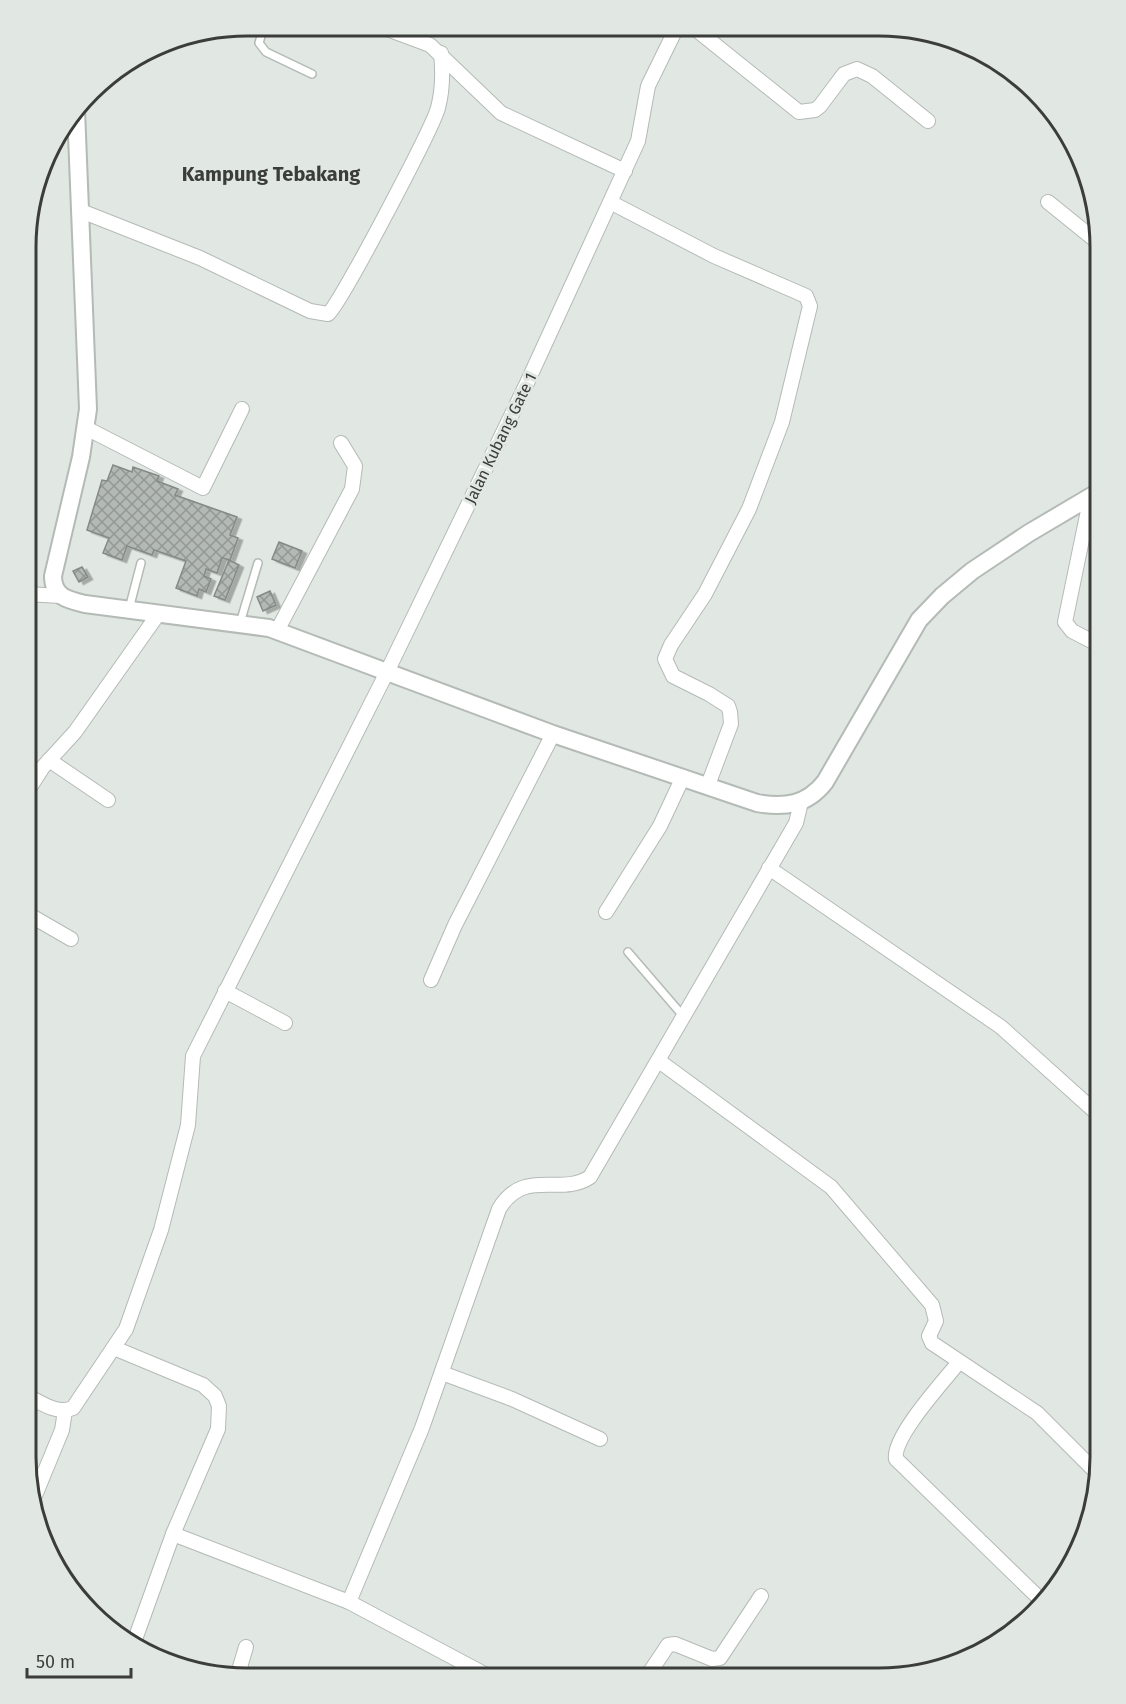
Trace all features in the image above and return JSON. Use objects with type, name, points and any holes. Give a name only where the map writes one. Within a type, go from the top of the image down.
[{"type":"street","points":[[411,36],[420,39],[441,53],[501,113],[625,171]]},
{"type":"street","name":"Jalan Kubang Gate 1","points":[[65,1412],[80,1402],[126,1329],[161,1230],[188,1125],[193,1056],[387,672],[612,203],[638,141],[648,86],[673,36]]},
{"type":"street","points":[[704,36],[799,112],[815,110],[844,74],[857,69],[872,76],[928,121]]},
{"type":"street","points":[[81,211],[200,258],[310,311],[328,314],[380,222],[437,110],[443,83],[441,53]]},
{"type":"street","points":[[60,596],[55,589],[53,576],[86,428],[89,388],[77,123]]},
{"type":"street","points":[[1048,202],[1090,236]]},
{"type":"street","points":[[612,203],[714,256],[760,274],[806,296],[809,300],[810,312],[776,441],[749,509],[705,594],[671,645],[665,659],[673,676],[728,706],[730,724],[708,785]]},
{"type":"street","points":[[86,428],[203,488],[242,409]]},
{"type":"street","points":[[276,631],[352,489],[355,466],[341,442]]},
{"type":"street","points":[[36,595],[60,596],[85,604],[240,624],[276,631],[553,734],[770,805],[801,802],[812,797],[825,782],[919,620],[942,596],[972,571],[1029,533],[1090,497]]},
{"type":"street","points":[[1090,519],[1065,622],[1072,631],[1090,640]]},
{"type":"street","points":[[36,779],[49,760],[75,732],[159,613]]},
{"type":"street","points":[[431,980],[455,925],[553,734]]},
{"type":"street","points":[[49,760],[108,800]]},
{"type":"street","points":[[606,912],[660,826],[683,777]]},
{"type":"street","points":[[349,1602],[442,1373],[499,1209],[506,1197],[528,1186],[576,1182],[591,1177],[796,823],[801,802]]},
{"type":"street","points":[[769,868],[1001,1027],[1090,1107]]},
{"type":"street","points":[[36,919],[71,939]]},
{"type":"street","points":[[225,991],[285,1023]]},
{"type":"street","points":[[659,1061],[837,1192],[932,1305],[936,1321],[929,1336],[932,1343],[1037,1413],[1090,1467]]},
{"type":"street","points":[[114,1348],[203,1385],[215,1396],[219,1406],[218,1429],[173,1534],[136,1636]]},
{"type":"street","points":[[959,1362],[903,1435],[896,1451],[896,1459],[1037,1597]]},
{"type":"street","points":[[442,1373],[512,1399],[600,1439]]},
{"type":"street","points":[[36,1399],[65,1412],[62,1430],[38,1487]]},
{"type":"street","points":[[173,1534],[349,1602],[473,1668]]},
{"type":"street","points":[[653,1668],[668,1645],[675,1644],[712,1659],[720,1658],[761,1596]]},
{"type":"street","points":[[241,1668],[246,1647]]},
{"type":"lane","points":[[261,36],[259,43],[266,52],[312,74]]},
{"type":"lane","points":[[129,609],[141,563]]},
{"type":"lane","points":[[240,624],[258,563]]},
{"type":"lane","points":[[628,952],[684,1017]]},
{"type":"building","points":[[113,465],[132,472],[133,467],[159,476],[157,481],[178,489],[175,495],[237,517],[230,535],[238,538],[230,560],[222,558],[217,573],[206,569],[204,576],[211,579],[206,592],[199,589],[197,596],[176,588],[186,561],[154,550],[152,555],[127,546],[122,560],[103,553],[109,538],[87,530],[102,480],[107,481]]},
{"type":"building","points":[[279,542],[302,551],[295,568],[272,559]]},
{"type":"building","points":[[229,560],[239,565],[225,600],[214,596]]},
{"type":"building","points":[[82,567],[88,577],[79,582],[73,571]]},
{"type":"building","points":[[270,591],[276,605],[263,611],[257,597]]},
{"type":"district","name":"Kampung Tebakang","points":[[271,174]]}]
